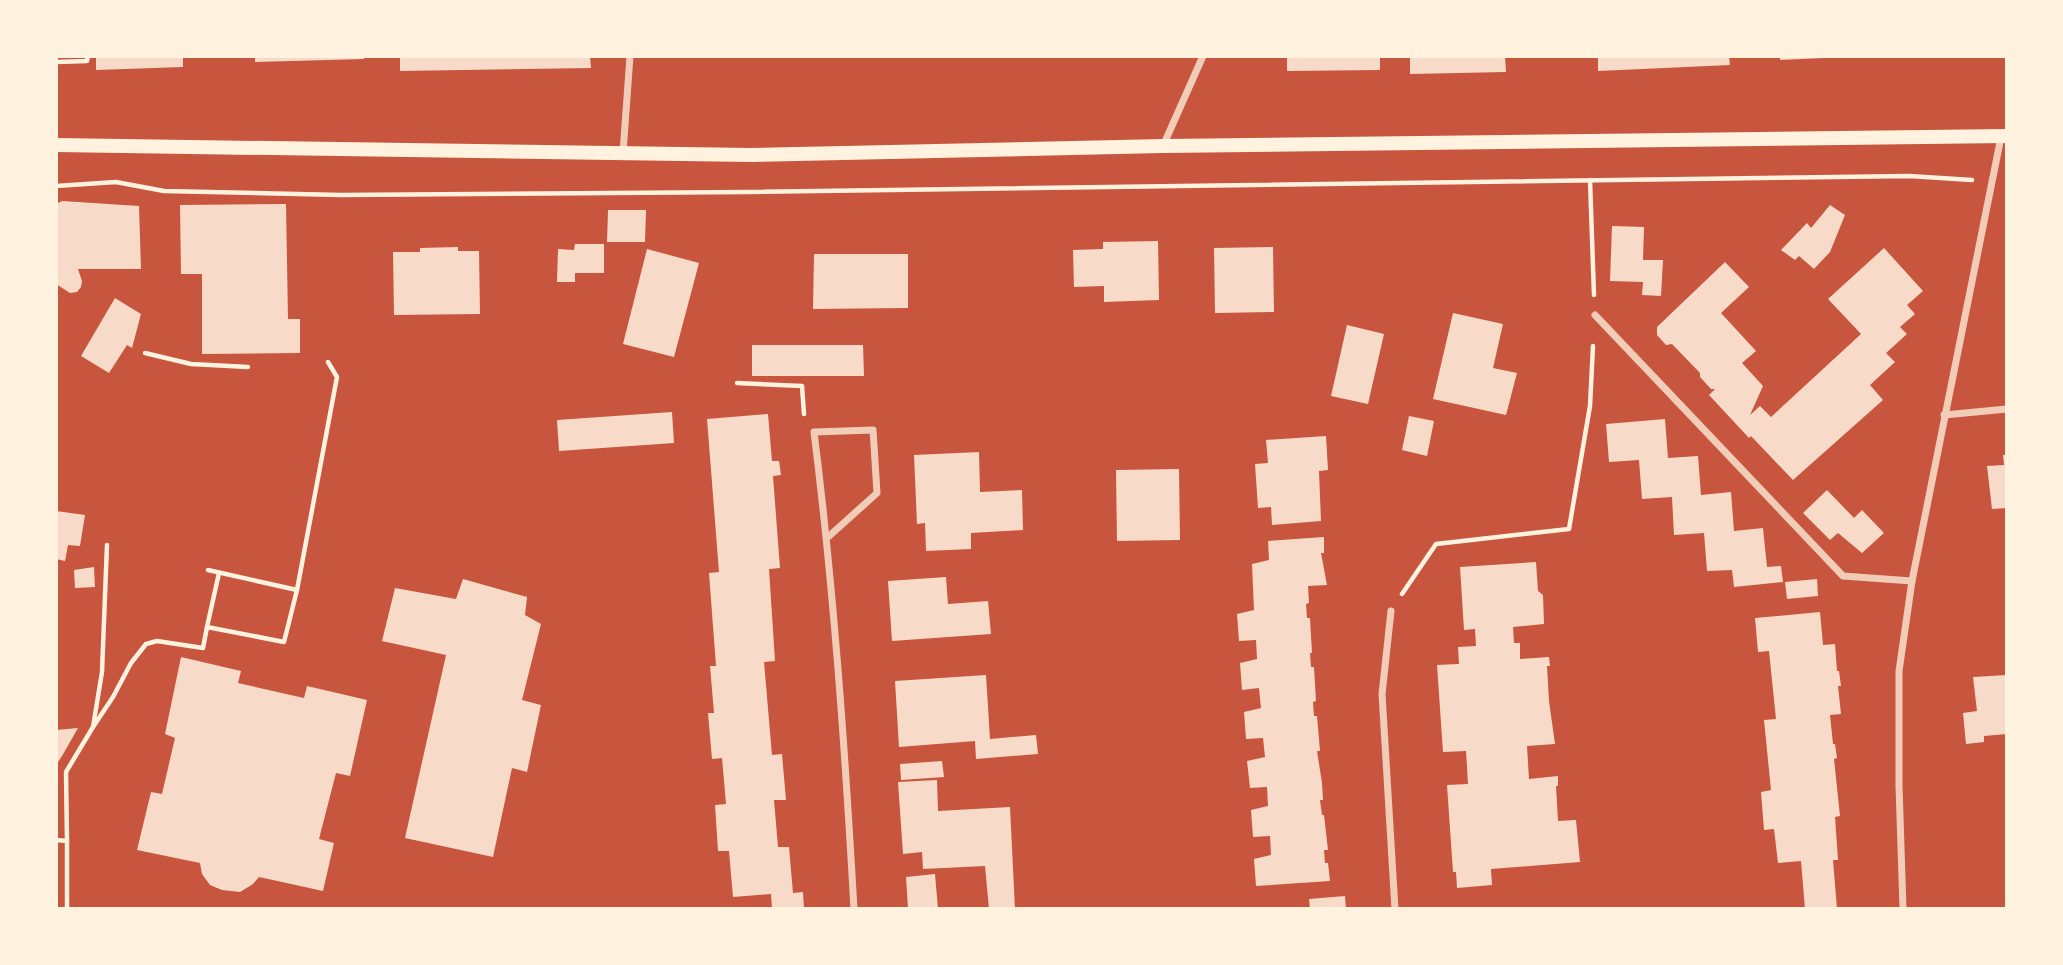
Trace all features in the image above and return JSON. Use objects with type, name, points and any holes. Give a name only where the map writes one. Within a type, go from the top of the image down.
[{"type":"main road","points":[[56,145],[751,155],[1163,146],[2004,136]]},
{"type":"street","points":[[622,154],[630,56]]},
{"type":"street","points":[[1163,146],[1203,56]]},
{"type":"street","points":[[1903,909],[1899,671],[1912,581],[1944,415],[2004,136]]},
{"type":"street","points":[[1595,315],[1843,576],[1912,581]]},
{"type":"street","points":[[1944,415],[2007,409]]},
{"type":"street","points":[[827,538],[877,493],[873,430],[814,432],[827,538],[854,909]]},
{"type":"street","points":[[1391,611],[1382,694],[1395,909]]},
{"type":"path","points":[[56,62],[88,61],[88,56]]},
{"type":"path","points":[[56,186],[116,182],[164,191],[341,195],[1909,176],[1992,182]]},
{"type":"path","points":[[1391,611],[1436,544],[1569,529],[1590,406],[1595,315],[1590,180]]},
{"type":"path","points":[[145,353],[191,364],[248,367]]},
{"type":"path","points":[[208,626],[284,642],[297,590],[337,377],[328,362]]},
{"type":"path","points":[[737,383],[802,386],[805,423],[814,432]]},
{"type":"path","points":[[93,727],[102,672],[107,545]]},
{"type":"path","points":[[208,570],[297,590]]},
{"type":"path","points":[[67,909],[66,772],[131,663],[146,644],[157,641],[203,648],[219,573]]},
{"type":"path","points":[[56,840],[67,841]]},
{"type":"building","points":[[96,56],[183,56],[183,67],[96,70]]},
{"type":"building","points":[[255,56],[364,56],[364,59],[255,62]]},
{"type":"building","points":[[400,56],[590,56],[591,68],[400,71]]},
{"type":"building","points":[[1287,56],[1380,56],[1380,70],[1287,71]]},
{"type":"building","points":[[1410,56],[1505,56],[1506,72],[1410,74]]},
{"type":"building","points":[[1598,56],[1729,56],[1730,65],[1598,71]]},
{"type":"building","points":[[1780,56],[1824,56],[1824,58],[1780,60]]},
{"type":"building","points":[[62,201],[139,206],[141,269],[78,269],[82,281],[77,292],[70,293],[56,284],[56,204]]},
{"type":"building","points":[[286,204],[288,319],[300,319],[300,353],[202,354],[202,274],[181,274],[180,205]]},
{"type":"building","points":[[1830,205],[1845,215],[1830,252],[1814,269],[1799,256],[1795,260],[1781,250],[1807,223],[1811,228]]},
{"type":"building","points":[[608,210],[646,210],[645,242],[607,242]]},
{"type":"building","points":[[1612,226],[1644,227],[1643,260],[1663,260],[1661,296],[1642,295],[1643,282],[1610,281]]},
{"type":"building","points":[[1158,241],[1159,300],[1104,302],[1104,286],[1074,287],[1073,250],[1103,249],[1103,242]]},
{"type":"building","points":[[575,244],[604,244],[604,273],[575,273],[575,282],[557,282],[558,249],[574,250]]},
{"type":"building","points":[[458,247],[458,251],[479,251],[480,314],[394,315],[393,252]]},
{"type":"building","points":[[1273,247],[1274,312],[1215,313],[1214,248]]},
{"type":"building","points":[[1884,248],[1923,291],[1907,305],[1915,314],[1900,327],[1907,334],[1886,353],[1895,362],[1870,385],[1883,400],[1793,480],[1709,395],[1715,389],[1711,389],[1700,377],[1700,373],[1672,344],[1666,345],[1657,335],[1657,327],[1725,262],[1749,287],[1721,313],[1756,351],[1742,363],[1763,386],[1750,415],[1760,406],[1771,417],[1861,334],[1828,299]]},
{"type":"building","points":[[647,249],[699,263],[674,357],[623,344]]},
{"type":"building","points":[[814,254],[908,254],[908,308],[813,309]]},
{"type":"building","points":[[115,298],[141,314],[132,348],[127,345],[109,373],[81,356]]},
{"type":"building","points":[[1453,313],[1503,324],[1493,368],[1517,373],[1506,415],[1433,399]]},
{"type":"building","points":[[1347,325],[1384,334],[1368,404],[1331,396]]},
{"type":"building","points":[[752,345],[863,345],[864,376],[752,376]]},
{"type":"building","points":[[672,412],[674,443],[559,451],[557,420]]},
{"type":"building","points":[[768,414],[772,461],[779,461],[781,475],[773,476],[780,568],[769,569],[775,661],[764,662],[772,755],[782,754],[786,800],[774,800],[778,847],[789,847],[793,893],[803,892],[804,909],[772,909],[771,894],[733,897],[729,851],[718,851],[715,805],[726,804],[722,758],[712,759],[708,713],[714,713],[710,666],[716,666],[709,573],[719,572],[707,419]]},
{"type":"building","points":[[1409,416],[1434,421],[1427,456],[1402,450]]},
{"type":"building","points":[[1665,419],[1668,458],[1698,456],[1701,495],[1731,492],[1734,531],[1763,528],[1767,567],[1781,566],[1783,582],[1734,587],[1732,570],[1707,571],[1704,533],[1674,535],[1672,497],[1642,499],[1639,460],[1609,462],[1606,424]]},
{"type":"building","points":[[1326,436],[1328,470],[1319,471],[1321,521],[1272,525],[1271,507],[1258,508],[1255,464],[1268,463],[1266,440]]},
{"type":"building","points":[[979,452],[980,492],[1022,490],[1023,530],[971,533],[971,549],[926,551],[925,523],[917,524],[914,455]]},
{"type":"building","points":[[2003,455],[2007,455],[2007,508],[1992,509],[1987,466],[2004,465]]},
{"type":"building","points":[[1179,469],[1180,540],[1117,541],[1116,470]]},
{"type":"building","points":[[1827,490],[1854,518],[1862,510],[1884,533],[1862,553],[1838,533],[1830,540],[1803,513]]},
{"type":"building","points":[[56,511],[85,515],[80,546],[68,545],[65,561],[56,559]]},
{"type":"building","points":[[1324,537],[1324,553],[1321,553],[1327,585],[1308,586],[1309,603],[1306,604],[1307,618],[1310,618],[1311,667],[1314,667],[1314,716],[1317,716],[1320,751],[1317,751],[1323,800],[1320,800],[1328,850],[1324,850],[1325,863],[1328,863],[1330,881],[1256,886],[1254,859],[1271,855],[1270,836],[1253,837],[1251,810],[1268,806],[1267,787],[1250,788],[1247,761],[1265,757],[1263,738],[1246,739],[1244,712],[1261,708],[1259,688],[1242,690],[1240,663],[1257,659],[1256,640],[1239,641],[1237,614],[1254,610],[1252,564],[1269,560],[1268,541]]},
{"type":"building","points":[[1536,562],[1538,591],[1543,595],[1544,624],[1513,627],[1514,643],[1520,643],[1520,659],[1549,657],[1549,701],[1555,744],[1527,746],[1529,779],[1558,776],[1558,821],[1576,820],[1580,862],[1491,869],[1492,885],[1457,888],[1456,872],[1453,872],[1447,785],[1468,784],[1466,751],[1443,752],[1437,665],[1459,664],[1458,647],[1476,646],[1475,629],[1464,630],[1460,567]]},
{"type":"building","points":[[94,567],[95,587],[75,588],[74,570]]},
{"type":"building","points":[[946,577],[948,604],[988,601],[991,634],[892,641],[888,581]]},
{"type":"building","points":[[463,579],[527,597],[525,615],[541,624],[522,700],[541,705],[527,772],[512,768],[493,857],[405,838],[446,655],[382,641],[395,588],[456,599]]},
{"type":"building","points":[[1817,579],[1818,596],[1787,599],[1785,582]]},
{"type":"building","points":[[1820,612],[1823,645],[1835,644],[1841,686],[1838,686],[1841,714],[1830,715],[1837,758],[1834,759],[1840,816],[1835,817],[1838,860],[1833,860],[1837,909],[1805,909],[1801,861],[1778,863],[1774,829],[1764,830],[1761,792],[1771,790],[1764,720],[1776,719],[1769,651],[1758,652],[1755,618]]},
{"type":"building","points":[[181,657],[241,671],[238,683],[304,698],[307,686],[367,700],[350,776],[336,773],[319,839],[334,843],[323,891],[259,877],[240,892],[222,890],[210,885],[202,874],[200,863],[137,850],[151,792],[162,794],[175,738],[165,734]]},
{"type":"building","points":[[986,675],[990,739],[1036,735],[1038,754],[976,759],[975,741],[899,747],[895,681]]},
{"type":"building","points":[[2007,675],[2007,734],[1984,736],[1984,742],[1966,744],[1963,713],[1977,711],[1973,677]]},
{"type":"building","points":[[78,728],[62,756],[56,765],[56,730]]},
{"type":"building","points":[[942,761],[944,777],[901,780],[900,764]]},
{"type":"building","points":[[937,780],[938,811],[1010,807],[1015,909],[989,909],[985,866],[923,869],[922,852],[903,854],[898,782]]},
{"type":"building","points":[[935,874],[938,909],[908,909],[906,877]]},
{"type":"building","points":[[1345,896],[1346,909],[1310,909],[1309,899]]}]
